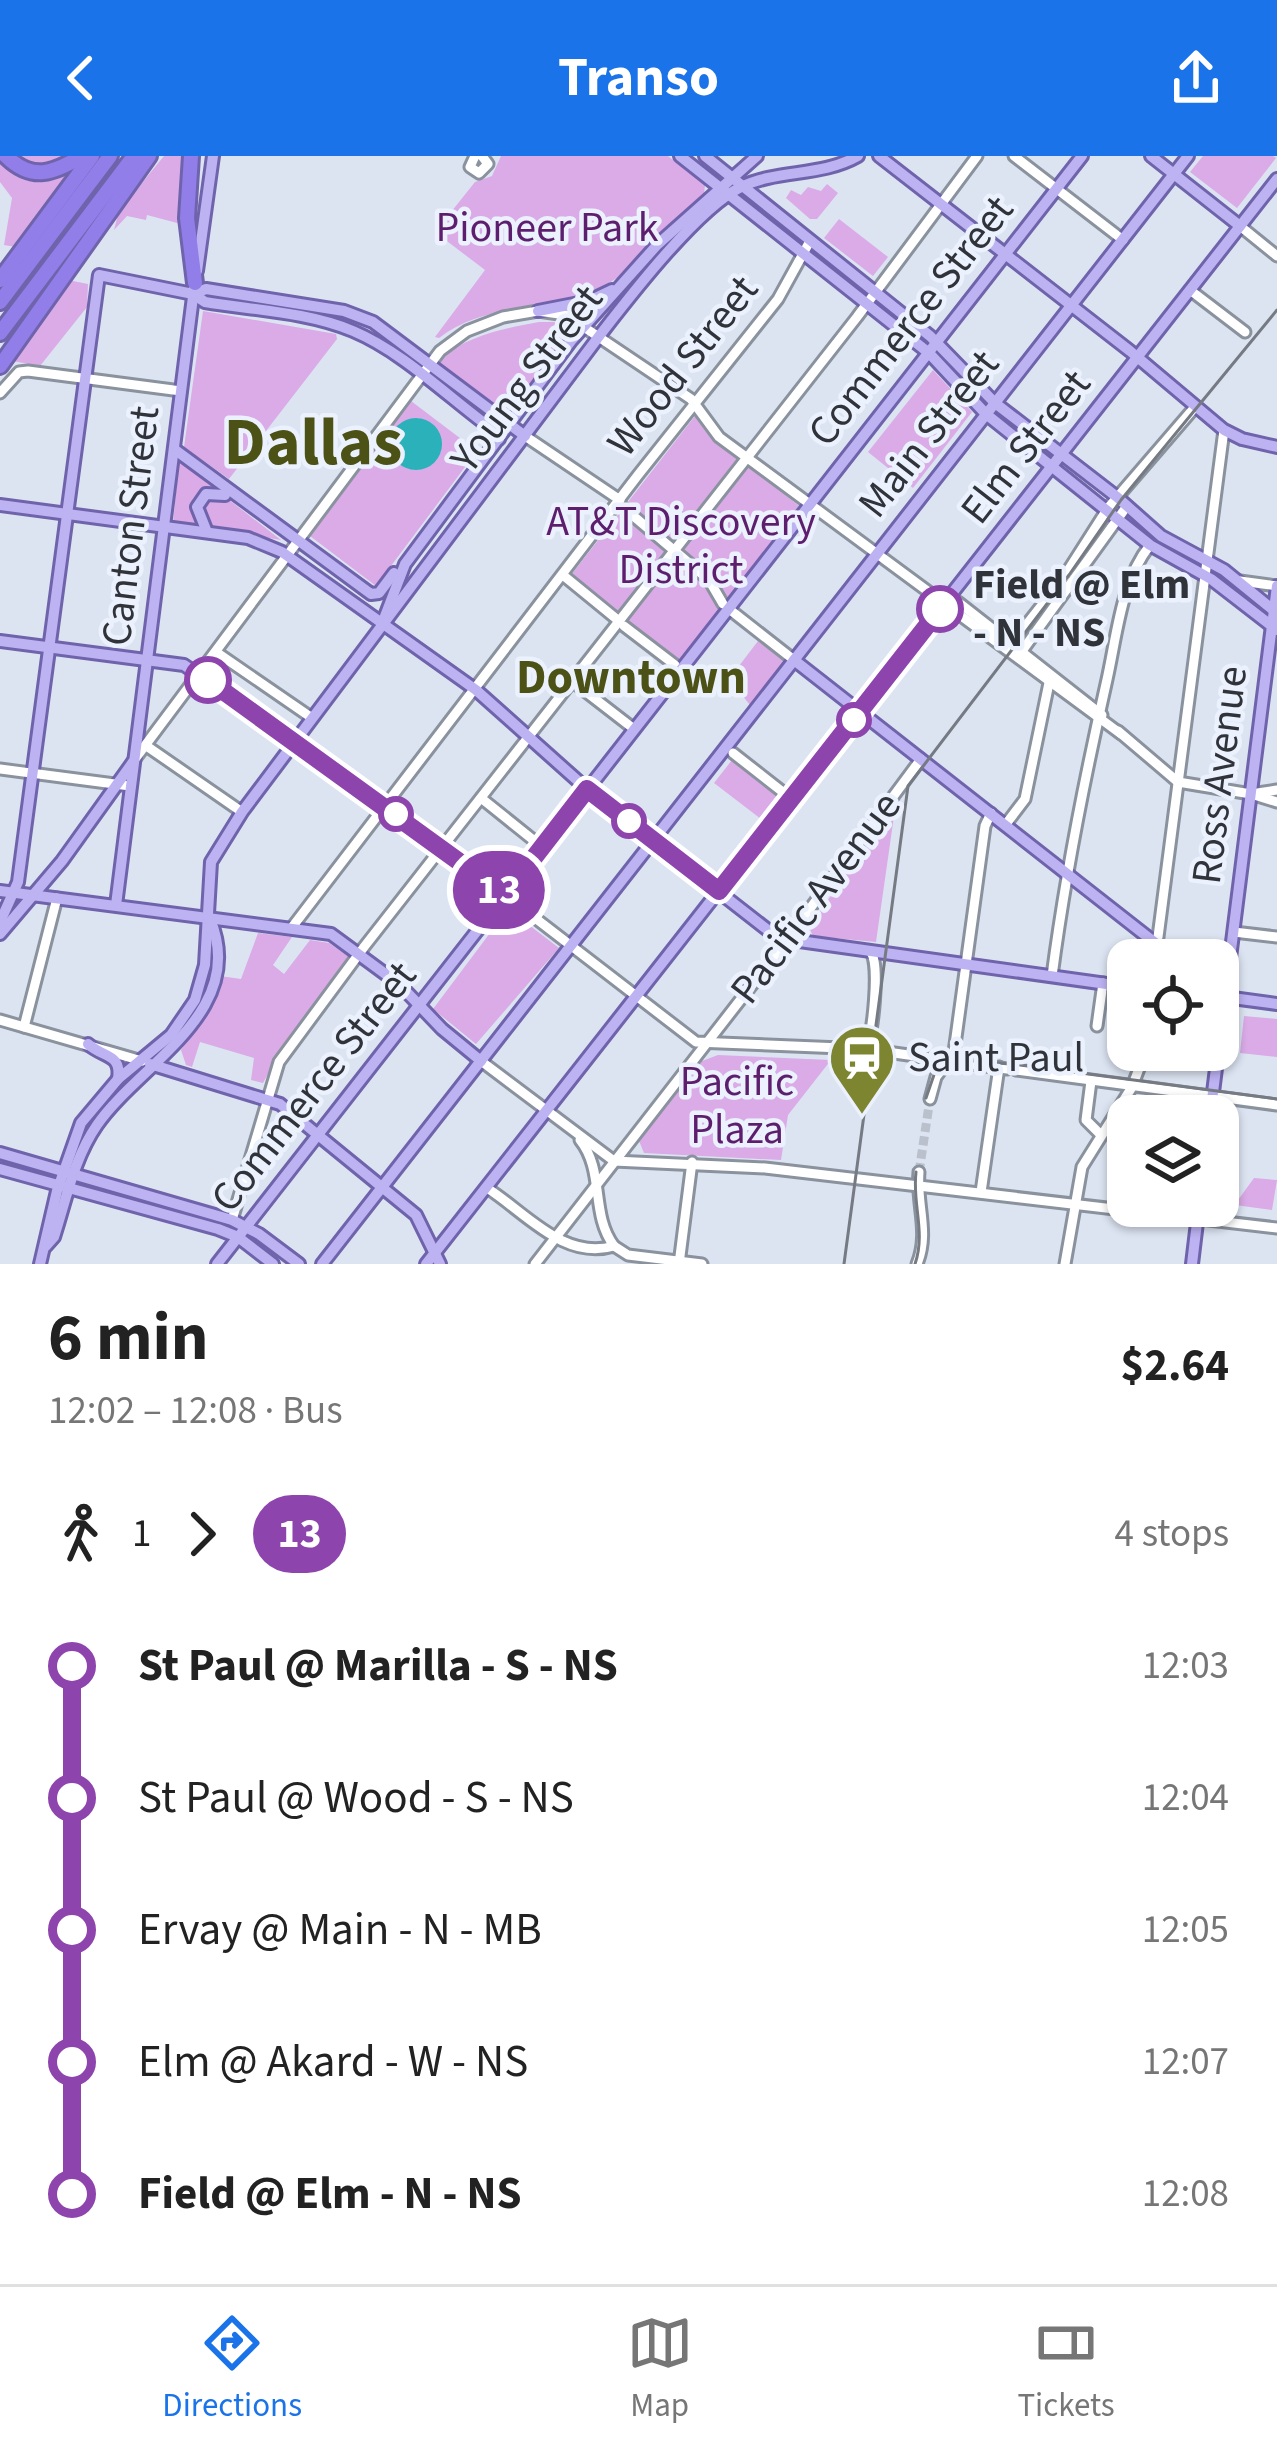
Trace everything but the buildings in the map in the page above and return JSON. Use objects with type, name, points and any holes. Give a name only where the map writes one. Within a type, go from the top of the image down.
[{"type":"highway","points":[[6,156],[37,174],[59,170],[82,156]]},
{"type":"highway","points":[[0,280],[92,156]]},
{"type":"highway","points":[[0,302],[110,156]]},
{"type":"highway","points":[[0,333],[134,156]]},
{"type":"highway","points":[[0,363],[149,156]]},
{"type":"highway","points":[[191,156],[187,209],[194,288]]},
{"type":"main road","name":"Canton Street","points":[[116,905],[213,156]]},
{"type":"main road","points":[[680,156],[804,255],[872,298]]},
{"type":"main road","points":[[705,156],[995,403],[1162,536],[1240,581],[1275,620]]},
{"type":"main road","name":"Young Street","points":[[382,624],[397,579],[417,546],[584,325],[615,289],[736,183],[758,156]]},
{"type":"main road","points":[[810,174],[843,156]]},
{"type":"main road","points":[[736,183],[810,174],[858,156]]},
{"type":"main road","points":[[879,156],[1224,430],[1242,440],[1277,447]]},
{"type":"main road","name":"Commerce Street","points":[[218,1264],[726,606],[1082,156]]},
{"type":"main road","points":[[1151,156],[1240,226]]},
{"type":"main road","name":"Main Street","points":[[322,1264],[1188,156]]},
{"type":"main road","points":[[774,214],[770,192],[782,178]]},
{"type":"main road","name":"Elm Street","points":[[433,1260],[1277,179]]},
{"type":"main road","name":"Young Street","points":[[142,1061],[171,1035],[195,1000],[205,965],[211,862],[242,812],[600,335],[723,193]]},
{"type":"main road","points":[[0,922],[7,891],[18,883],[99,275],[344,310],[374,322],[525,436]]},
{"type":"main road","points":[[194,288],[205,302],[340,326],[375,343],[499,439]]},
{"type":"main road","points":[[538,311],[589,301],[615,289]]},
{"type":"main road","points":[[933,347],[986,414],[1150,544],[1275,620]]},
{"type":"main road","points":[[174,449],[374,595],[417,546]]},
{"type":"main road","points":[[205,471],[225,495],[206,494],[196,507],[206,532]]},
{"type":"main road","points":[[0,505],[257,539],[287,555],[476,690],[587,789],[778,938],[1107,984]]},
{"type":"main road","name":"Ross Avenue","points":[[1232,939],[1277,587]]},
{"type":"main road","points":[[0,641],[184,665],[295,741]]},
{"type":"main road","points":[[794,660],[1150,939]]},
{"type":"main road","points":[[138,731],[149,743]]},
{"type":"main road","points":[[0,934],[90,824],[134,760]]},
{"type":"main road","points":[[7,891],[332,934],[360,953],[481,1061]]},
{"type":"main road","name":"Young Street","points":[[156,1066],[202,1010],[213,977],[216,933],[209,916]]},
{"type":"main road","points":[[1239,999],[1277,1004]]},
{"type":"main road","points":[[88,1045],[116,1058],[118,1079]]},
{"type":"main road","points":[[174,1048],[178,1073]]},
{"type":"main road","points":[[44,1165],[60,1155],[118,1079],[142,1061],[280,1104],[420,1221],[433,1260]]},
{"type":"main road","points":[[40,1264],[53,1206],[88,1139],[108,1110],[156,1066]]},
{"type":"main road","points":[[69,1172],[74,1138]]},
{"type":"main road","points":[[0,1153],[232,1220],[273,1264]]},
{"type":"main road","points":[[0,1169],[242,1232],[299,1264]]},
{"type":"main road","points":[[35,1177],[49,1190],[53,1206]]},
{"type":"main road","points":[[45,1248],[54,1238],[64,1185]]},
{"type":"main road","points":[[1192,1264],[1196,1227]]},
{"type":"street","points":[[232,1220],[280,1062],[977,156]]},
{"type":"street","points":[[1014,156],[1123,240]]},
{"type":"street","points":[[1240,226],[1277,256]]},
{"type":"street","name":"Wood Street","points":[[293,926],[778,299],[810,241]]},
{"type":"street","points":[[1190,290],[1245,332]]},
{"type":"street","points":[[134,760],[430,363],[467,331],[503,317],[538,311],[555,312],[600,335],[695,406],[719,437],[1008,647],[1178,782],[1277,802]]},
{"type":"street","points":[[0,393],[28,370],[181,391]]},
{"type":"street","points":[[1008,647],[1195,407]]},
{"type":"street","points":[[1157,939],[1224,430]]},
{"type":"street","points":[[525,436],[676,548],[709,580],[726,606],[794,660]]},
{"type":"street","points":[[1018,655],[1113,513]]},
{"type":"street","points":[[1052,976],[1066,872],[1116,640],[1133,568],[1150,544]]},
{"type":"street","points":[[564,576],[675,665]]},
{"type":"street","points":[[1240,581],[1277,587]]},
{"type":"street","points":[[217,652],[312,718]]},
{"type":"street","points":[[1018,655],[1049,683],[1099,716]]},
{"type":"street","points":[[572,681],[634,729]]},
{"type":"street","points":[[1006,824],[1025,799],[1049,683]]},
{"type":"street","points":[[295,741],[704,1045],[866,1049],[1197,1095]]},
{"type":"street","points":[[149,743],[242,812]]},
{"type":"street","points":[[733,753],[784,794]]},
{"type":"street","name":"Pacific Avenue","points":[[535,1264],[921,759]]},
{"type":"street","points":[[0,769],[130,786]]},
{"type":"street","points":[[1251,794],[1277,790]]},
{"type":"street","points":[[481,798],[542,847]]},
{"type":"street","points":[[930,1099],[936,1077],[954,1052],[985,826],[992,813]]},
{"type":"street","points":[[24,1027],[57,898]]},
{"type":"street","points":[[1234,932],[1277,938]]},
{"type":"street","points":[[866,1049],[876,962],[871,952]]},
{"type":"street","points":[[1097,1026],[1103,983]]},
{"type":"street","points":[[0,1020],[142,1061]]},
{"type":"street","points":[[481,1061],[614,1161],[919,1178],[981,1192],[1107,1206]]},
{"type":"street","points":[[981,1192],[1008,1069]]},
{"type":"street","points":[[1065,1264],[1082,1167],[1138,1071]]},
{"type":"street","points":[[1091,1081],[1086,1120],[1101,1135]]},
{"type":"street","points":[[1239,1100],[1277,1105]]},
{"type":"street","points":[[576,1136],[591,1155],[602,1226],[614,1246],[628,1255],[702,1264]]},
{"type":"street","points":[[679,1262],[692,1162]]},
{"type":"street","points":[[917,1264],[926,1236],[919,1178]]},
{"type":"street","points":[[487,1188],[554,1238],[605,1249],[614,1246]]},
{"type":"street","points":[[1239,1221],[1277,1228]]},
{"type":"green space","points":[[0,156],[79,156],[16,247],[4,245],[12,198],[0,182]]},
{"type":"green space","points":[[164,156],[185,156],[181,224],[147,215],[146,220],[127,216],[114,230],[119,211]]},
{"type":"green space","name":"Pioneer Park","points":[[501,156],[668,156],[705,185],[704,195],[642,259],[599,288],[477,318],[435,337],[485,270],[435,232],[475,182],[492,176]]},
{"type":"green space","points":[[1203,156],[1276,158],[1237,208],[1190,172]]},
{"type":"green space","points":[[827,184],[838,193],[817,219],[810,219],[786,198],[791,190],[801,195],[808,187],[821,191]]},
{"type":"green space","points":[[839,219],[888,257],[873,276],[824,238]]},
{"type":"green space","points":[[68,280],[88,284],[87,307],[40,366],[7,360]]},
{"type":"green space","points":[[203,311],[336,334],[337,339],[229,479],[184,447]]},
{"type":"green space","points":[[554,322],[570,330],[513,408],[501,412],[439,359],[499,330]]},
{"type":"green space","points":[[933,370],[972,412],[913,488],[868,452]]},
{"type":"green space","points":[[411,401],[477,451],[376,586],[310,536]],"holes":[[[419,418],[435,426],[441,451],[433,463],[416,469],[397,463],[390,442],[401,423]]]},
{"type":"green space","name":"AT&T Discovery District","points":[[695,416],[717,440],[799,506],[674,669],[564,584]]},
{"type":"green space","points":[[179,461],[281,540],[173,523]]},
{"type":"green space","points":[[758,641],[784,661],[750,705],[729,679]]},
{"type":"green space","points":[[732,760],[778,796],[761,819],[714,783]]},
{"type":"green space","points":[[896,802],[876,942],[813,936],[809,927]]},
{"type":"green space","points":[[508,909],[559,948],[476,1044],[433,1009]]},
{"type":"green space","points":[[258,933],[292,937],[273,965],[284,974],[310,940],[329,943],[351,958],[279,1054],[263,1083],[251,1080],[254,1058],[200,1042],[192,1067],[186,1065],[181,1050],[207,1013],[220,976],[241,979]]},
{"type":"green space","points":[[1244,1016],[1277,1019],[1277,1057],[1240,1053]]},
{"type":"green space","name":"Pacific Plaza","points":[[718,1055],[831,1060],[788,1115],[781,1160],[644,1153],[639,1141],[702,1061]]},
{"type":"green space","points":[[1254,1178],[1277,1180],[1272,1210],[1239,1206]]},
{"type":"water","points":[[416,418],[435,425],[442,444],[435,463],[416,470],[397,463],[390,444],[397,425]]},
{"type":"tunnel","points":[[919,1172],[930,1099]]},
{"type":"tram line","points":[[844,1264],[908,786],[1121,500],[1277,310]]},
{"type":"tram line","points":[[926,1098],[936,1069],[947,1059],[1010,1064]]},
{"type":"tram line","points":[[1020,1065],[1277,1099]]},
{"type":"tram line","points":[[915,1264],[919,1241],[916,1172]]},
{"type":"bus line","name":"13","points":[[208,680],[505,895],[587,789],[719,891],[940,609]]},
{"type":"place","name":"Field @ Elm - N - NS","points":[[940,609]]},
{"type":"place","name":"Saint Paul","points":[[862,1117]]},
{"type":"district","name":"Dallas","points":[[313,443]]},
{"type":"district","name":"Downtown","points":[[631,678]]}]
